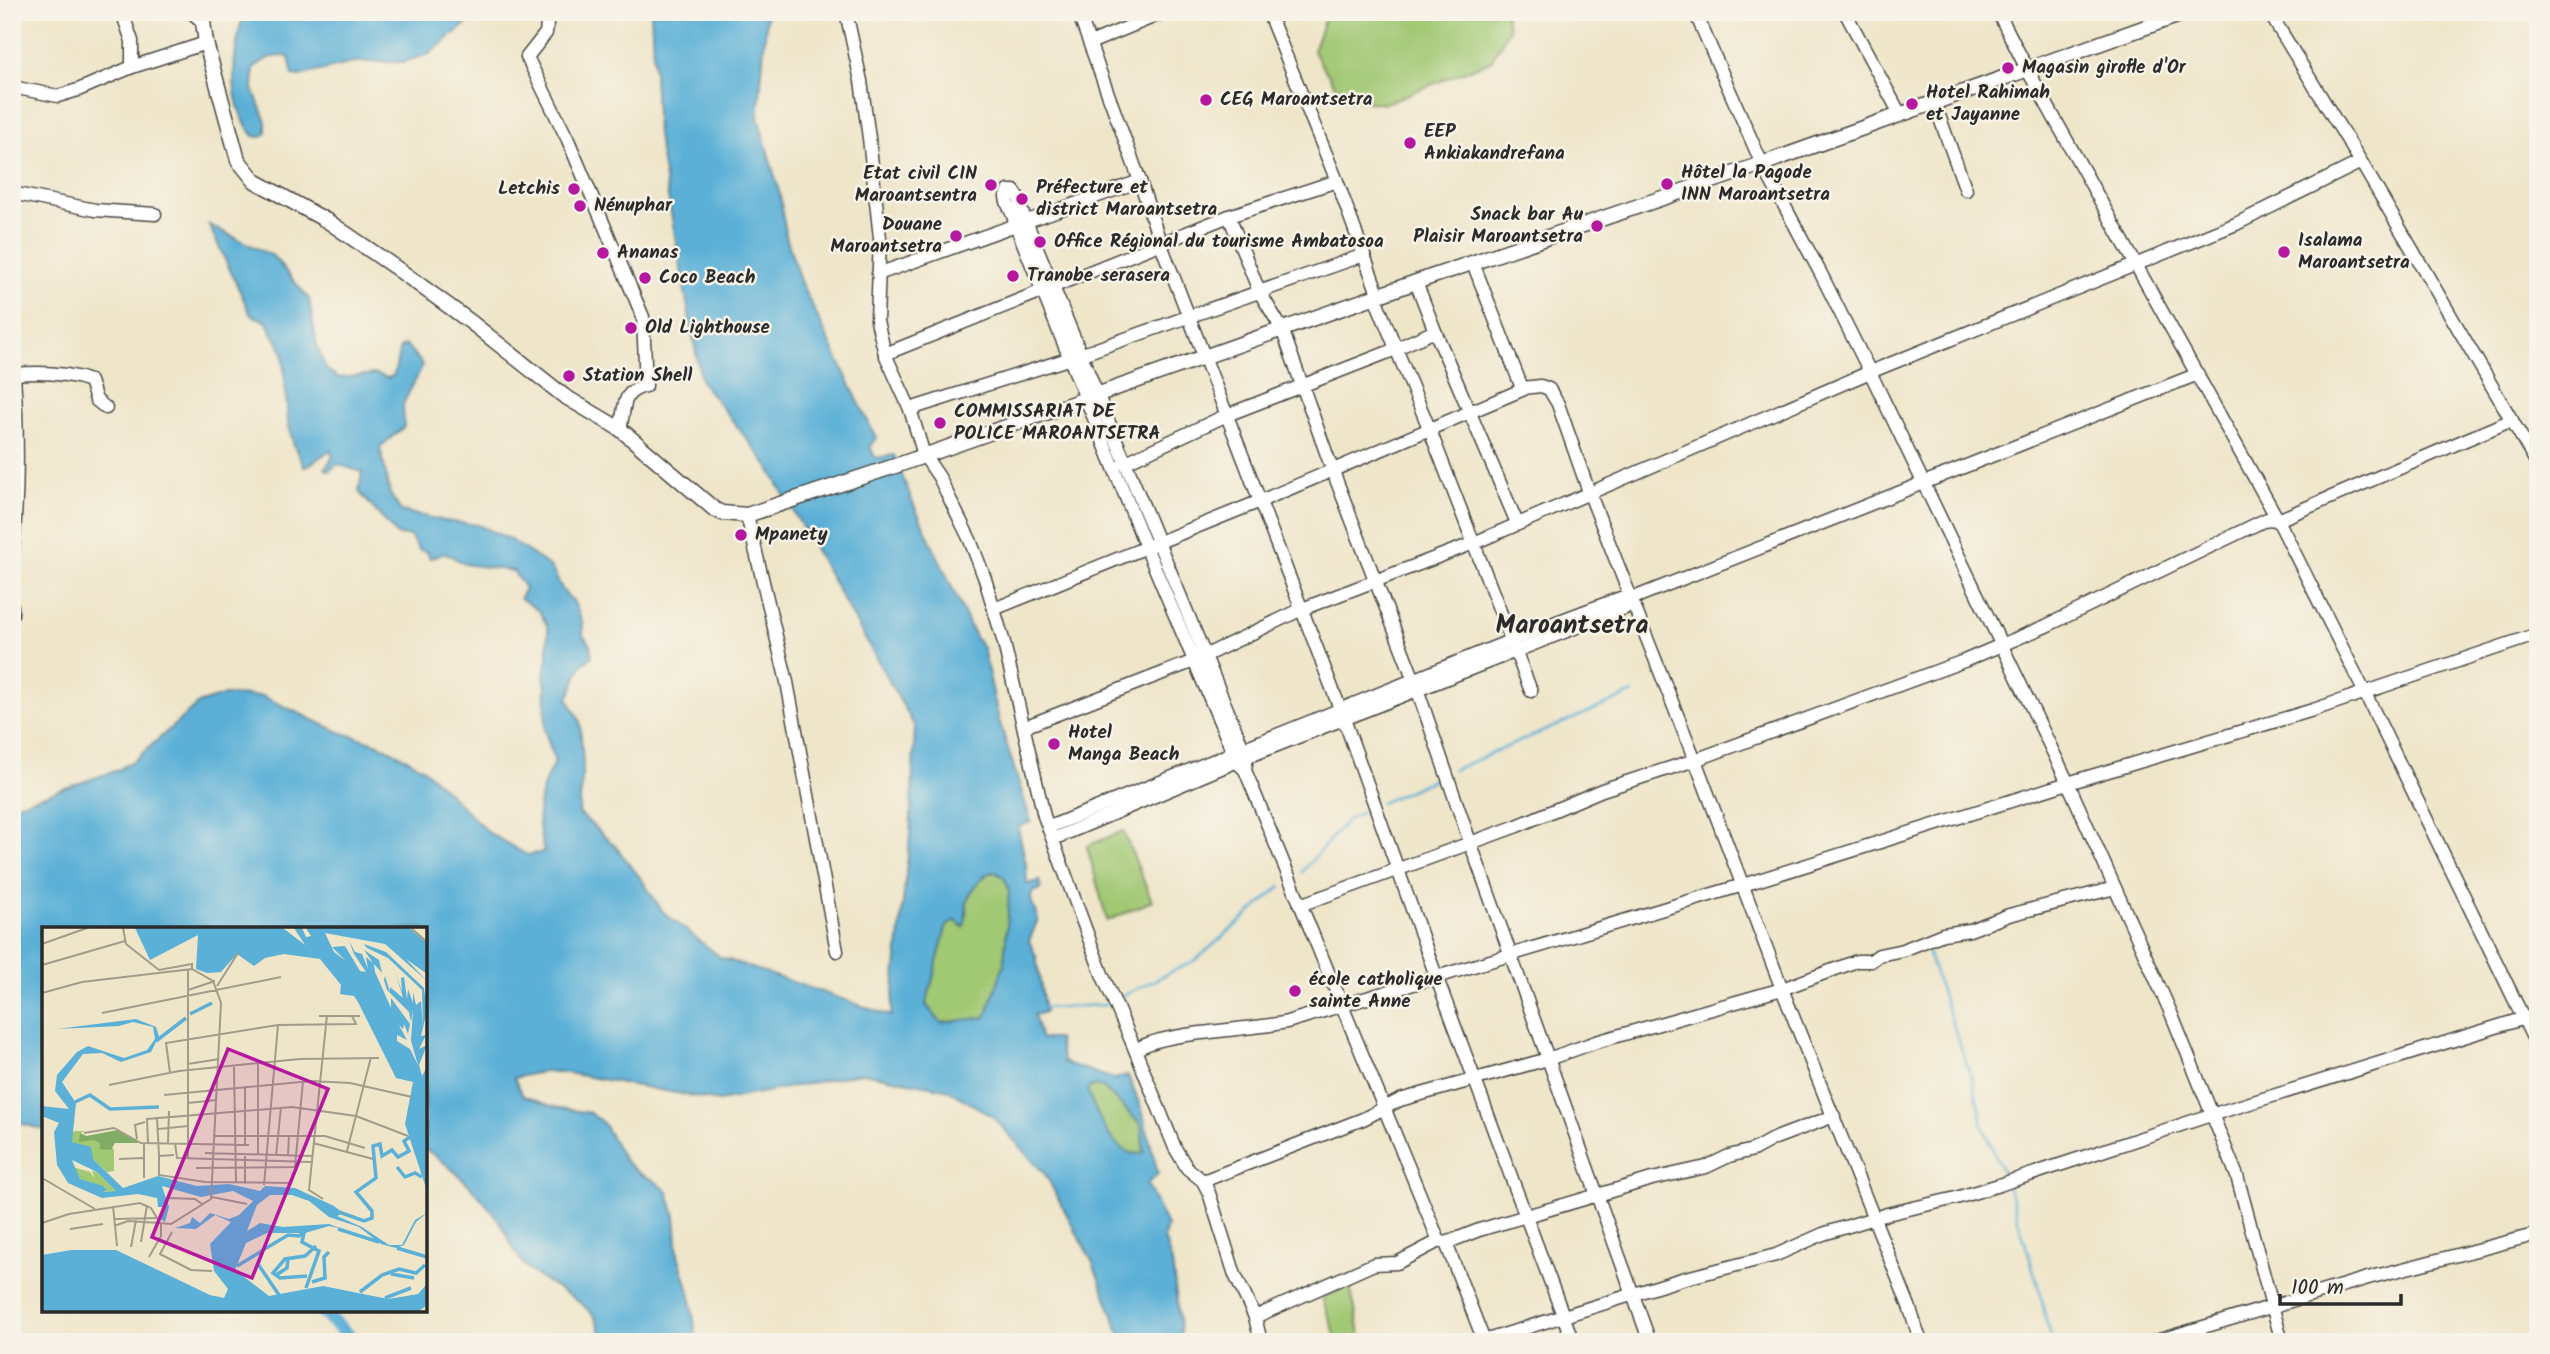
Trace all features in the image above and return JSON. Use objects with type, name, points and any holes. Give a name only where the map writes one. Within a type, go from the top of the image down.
[{"type":"main road","points":[[205,17],[206,43],[238,160],[255,181],[329,222],[372,251],[472,323],[564,396],[620,429],[714,509],[722,513],[747,515],[925,456],[1416,282],[1762,164],[2188,12]]},
{"type":"street","points":[[122,12],[132,41],[132,67]]},
{"type":"street","points":[[191,12],[205,17]]},
{"type":"street","points":[[547,12],[546,33],[527,57],[568,140],[643,317],[646,386],[631,389],[626,395],[620,429]]},
{"type":"street","points":[[846,12],[861,81],[869,138],[880,238],[877,321],[885,354],[910,409],[925,456],[939,477],[970,540],[994,609],[1024,727],[1035,784],[1113,1002],[1136,1050],[1175,1149],[1187,1168],[1203,1181],[1235,1275],[1255,1317],[1261,1342]]},
{"type":"street","points":[[1078,12],[1188,318],[1342,715],[1573,1342]]},
{"type":"street","points":[[1090,43],[1165,12]]},
{"type":"street","points":[[1268,12],[1337,181],[1377,291],[1376,297],[1531,691]]},
{"type":"street","points":[[1695,12],[1762,164],[1870,372],[2068,783],[2171,1013],[2237,1176],[2282,1342]]},
{"type":"street","points":[[1845,12],[1900,114]]},
{"type":"street","points":[[1998,12],[2135,265],[2278,520],[2538,1048]]},
{"type":"street","points":[[2269,12],[2361,162],[2538,466]]},
{"type":"street","points":[[12,86],[58,96],[132,67],[206,43]]},
{"type":"street","points":[[1934,102],[1966,190]]},
{"type":"street","points":[[1024,727],[1200,658],[1302,609],[1474,542],[1870,372],[2258,214],[2361,162]]},
{"type":"street","points":[[878,274],[1140,181]]},
{"type":"street","points":[[885,354],[1160,242],[1337,181]]},
{"type":"street","points":[[12,193],[95,210],[155,214]]},
{"type":"street","points":[[1229,216],[1259,291],[1282,330],[1332,469],[1376,579],[1650,1342]]},
{"type":"street","points":[[1021,223],[1300,905],[1484,1341],[1633,1293],[1776,1255],[1824,1234],[1999,1185],[2211,1115],[2525,1018]]},
{"type":"street","points":[[910,409],[1076,356],[1364,255]]},
{"type":"street","points":[[1473,263],[1524,389]]},
{"type":"street","points":[[1416,282],[1434,331],[1517,523]]},
{"type":"street","points":[[1124,463],[1227,415],[1434,331]]},
{"type":"street","points":[[12,350],[17,435],[16,517],[12,556]]},
{"type":"street","points":[[14,374],[36,372],[78,376],[90,381],[96,400],[106,408]]},
{"type":"street","points":[[1051,833],[1241,758],[1623,597],[1632,599],[2198,374]]},
{"type":"street","points":[[994,609],[1258,502],[1524,389],[1541,386],[1549,389],[1921,1342]]},
{"type":"street","points":[[1092,397],[1124,463],[1152,545]]},
{"type":"street","points":[[1300,905],[1517,826],[1602,790],[1852,704],[2001,645],[2267,519],[2278,520],[2512,420]]},
{"type":"street","points":[[747,515],[787,682],[836,951]]},
{"type":"street","points":[[12,606],[12,614]]},
{"type":"street","points":[[1136,1050],[1163,1039],[1268,1026],[1512,955],[2365,693],[2538,634]]},
{"type":"street","points":[[1203,1181],[1363,1119],[1400,1100],[1782,989],[1857,961],[1871,961],[1879,955],[1903,950],[1943,934],[1970,930],[2009,915],[2115,888]]},
{"type":"street","points":[[1255,1317],[1374,1264],[1396,1263],[1443,1242],[1479,1230],[1651,1179],[1706,1167],[1724,1157],[1754,1150],[1773,1139],[1834,1116]]},
{"type":"street","points":[[2154,1342],[2368,1278],[2538,1234]]},
{"type":"green space","points":[[1327,12],[1505,12],[1509,29],[1491,61],[1383,104],[1343,98],[1313,51]]},
{"type":"green space","points":[[1123,831],[1152,901],[1107,921],[1087,846]]},
{"type":"green space","points":[[996,872],[1005,879],[1009,890],[1008,912],[1004,964],[986,1017],[941,1023],[926,1005],[946,927],[954,920],[963,927],[972,890],[988,873]]},
{"type":"green space","points":[[1091,1086],[1103,1087],[1141,1125],[1144,1154],[1133,1154],[1124,1149],[1107,1132],[1087,1090]]},
{"type":"green space","points":[[1350,1286],[1362,1342],[1338,1342],[1322,1298]]},
{"type":"water","points":[[244,12],[481,12],[429,54],[403,62],[356,62],[299,76],[293,75],[289,57],[266,59],[254,68],[253,89],[266,122],[266,133],[261,137],[254,136],[245,123],[235,92],[235,60]]},
{"type":"water","points":[[651,12],[767,12],[758,117],[780,195],[786,236],[800,281],[876,438],[870,446],[875,458],[894,455],[913,503],[975,637],[983,648],[999,720],[1031,822],[1018,827],[1027,884],[1040,881],[1041,889],[1032,892],[1031,900],[1038,919],[1029,941],[1036,956],[1045,1012],[1034,1015],[1041,1039],[1058,1039],[1063,1062],[1114,1079],[1128,1076],[1142,1110],[1158,1174],[1147,1184],[1167,1226],[1164,1238],[1172,1263],[1182,1342],[1123,1342],[1093,1263],[1045,1174],[992,1116],[946,1089],[862,1073],[719,1101],[568,1073],[545,1071],[514,1078],[523,1096],[554,1107],[590,1113],[603,1123],[625,1161],[668,1192],[675,1216],[678,1255],[690,1294],[697,1342],[603,1342],[598,1323],[591,1313],[527,1268],[485,1203],[457,1173],[427,1151],[427,927],[42,927],[42,1129],[12,1121],[12,806],[118,770],[136,759],[198,704],[225,695],[262,696],[339,732],[376,743],[424,769],[488,832],[527,855],[544,852],[539,828],[539,806],[544,784],[555,762],[545,731],[544,673],[548,659],[548,627],[539,611],[520,598],[525,588],[513,571],[465,564],[446,553],[430,558],[427,552],[419,550],[410,536],[397,535],[359,492],[362,472],[337,464],[329,471],[325,468],[333,457],[330,450],[305,468],[294,446],[288,422],[283,352],[266,321],[251,315],[209,225],[273,256],[309,299],[317,346],[326,369],[339,378],[375,374],[388,378],[394,375],[400,348],[406,345],[423,365],[403,404],[404,427],[380,447],[390,494],[401,511],[478,525],[509,539],[551,567],[563,591],[574,602],[592,656],[581,666],[568,699],[580,721],[583,765],[579,813],[615,846],[663,912],[720,957],[891,1016],[910,836],[915,727],[766,463],[701,381],[657,135]],"holes":[[[996,872],[1005,879],[1009,890],[1004,964],[986,1017],[941,1023],[926,1005],[946,927],[954,920],[964,927],[970,894],[988,873]],[[1092,1086],[1103,1087],[1141,1124],[1144,1153],[1133,1153],[1124,1149],[1107,1132],[1087,1090]]]},
{"type":"waterway","points":[[1453,770],[1633,693]]},
{"type":"waterway","points":[[1381,803],[1439,777]]},
{"type":"waterway","points":[[1302,872],[1347,820],[1368,809]]},
{"type":"waterway","points":[[1118,998],[1196,960],[1281,886]]},
{"type":"waterway","points":[[1925,945],[1973,1082],[1983,1126],[2005,1178]]},
{"type":"waterway","points":[[1044,1008],[1103,1005],[1108,1002]]},
{"type":"waterway","points":[[2008,1186],[2040,1292],[2051,1342]]},
{"type":"waterway","points":[[323,1312],[355,1342]]},
{"type":"place","name":"Magasin girofle d'Or","points":[[2008,68]]},
{"type":"place","name":"CEG Maroantsetra","points":[[1206,100]]},
{"type":"place","name":"Hotel Rahimah et Jayanne","points":[[1912,104]]},
{"type":"place","name":"EEP Ankiakandrefana","points":[[1410,143]]},
{"type":"place","name":"Hôtel la Pagode INN Maroantsetra","points":[[1667,184]]},
{"type":"place","name":"Etat civil CIN Maroantsentra","points":[[991,185]]},
{"type":"place","name":"Letchis","points":[[574,189]]},
{"type":"place","name":"Préfecture et district Maroantsetra","points":[[1022,199]]},
{"type":"place","name":"Nénuphar","points":[[580,206]]},
{"type":"place","name":"Snack bar Au Plaisir Maroantsetra","points":[[1597,226]]},
{"type":"place","name":"Douane Maroantsetra","points":[[956,236]]},
{"type":"place","name":"Office Régional du tourisme Ambatosoa","points":[[1040,242]]},
{"type":"place","name":"Isalama Maroantsetra","points":[[2284,252]]},
{"type":"place","name":"Ananas","points":[[603,253]]},
{"type":"place","name":"Tranobe serasera","points":[[1013,276]]},
{"type":"place","name":"Coco Beach","points":[[645,278]]},
{"type":"place","name":"Old Lighthouse","points":[[631,328]]},
{"type":"place","name":"Station Shell","points":[[569,376]]},
{"type":"place","name":"COMMISSARIAT DE POLICE MAROANTSETRA","points":[[940,423]]},
{"type":"place","name":"Mpanety","points":[[741,535]]},
{"type":"place","name":"Hotel Manga Beach","points":[[1054,744]]},
{"type":"place","name":"école catholique sainte Anne","points":[[1295,991]]},
{"type":"district","name":"Maroantsetra","points":[[1572,626]]}]
